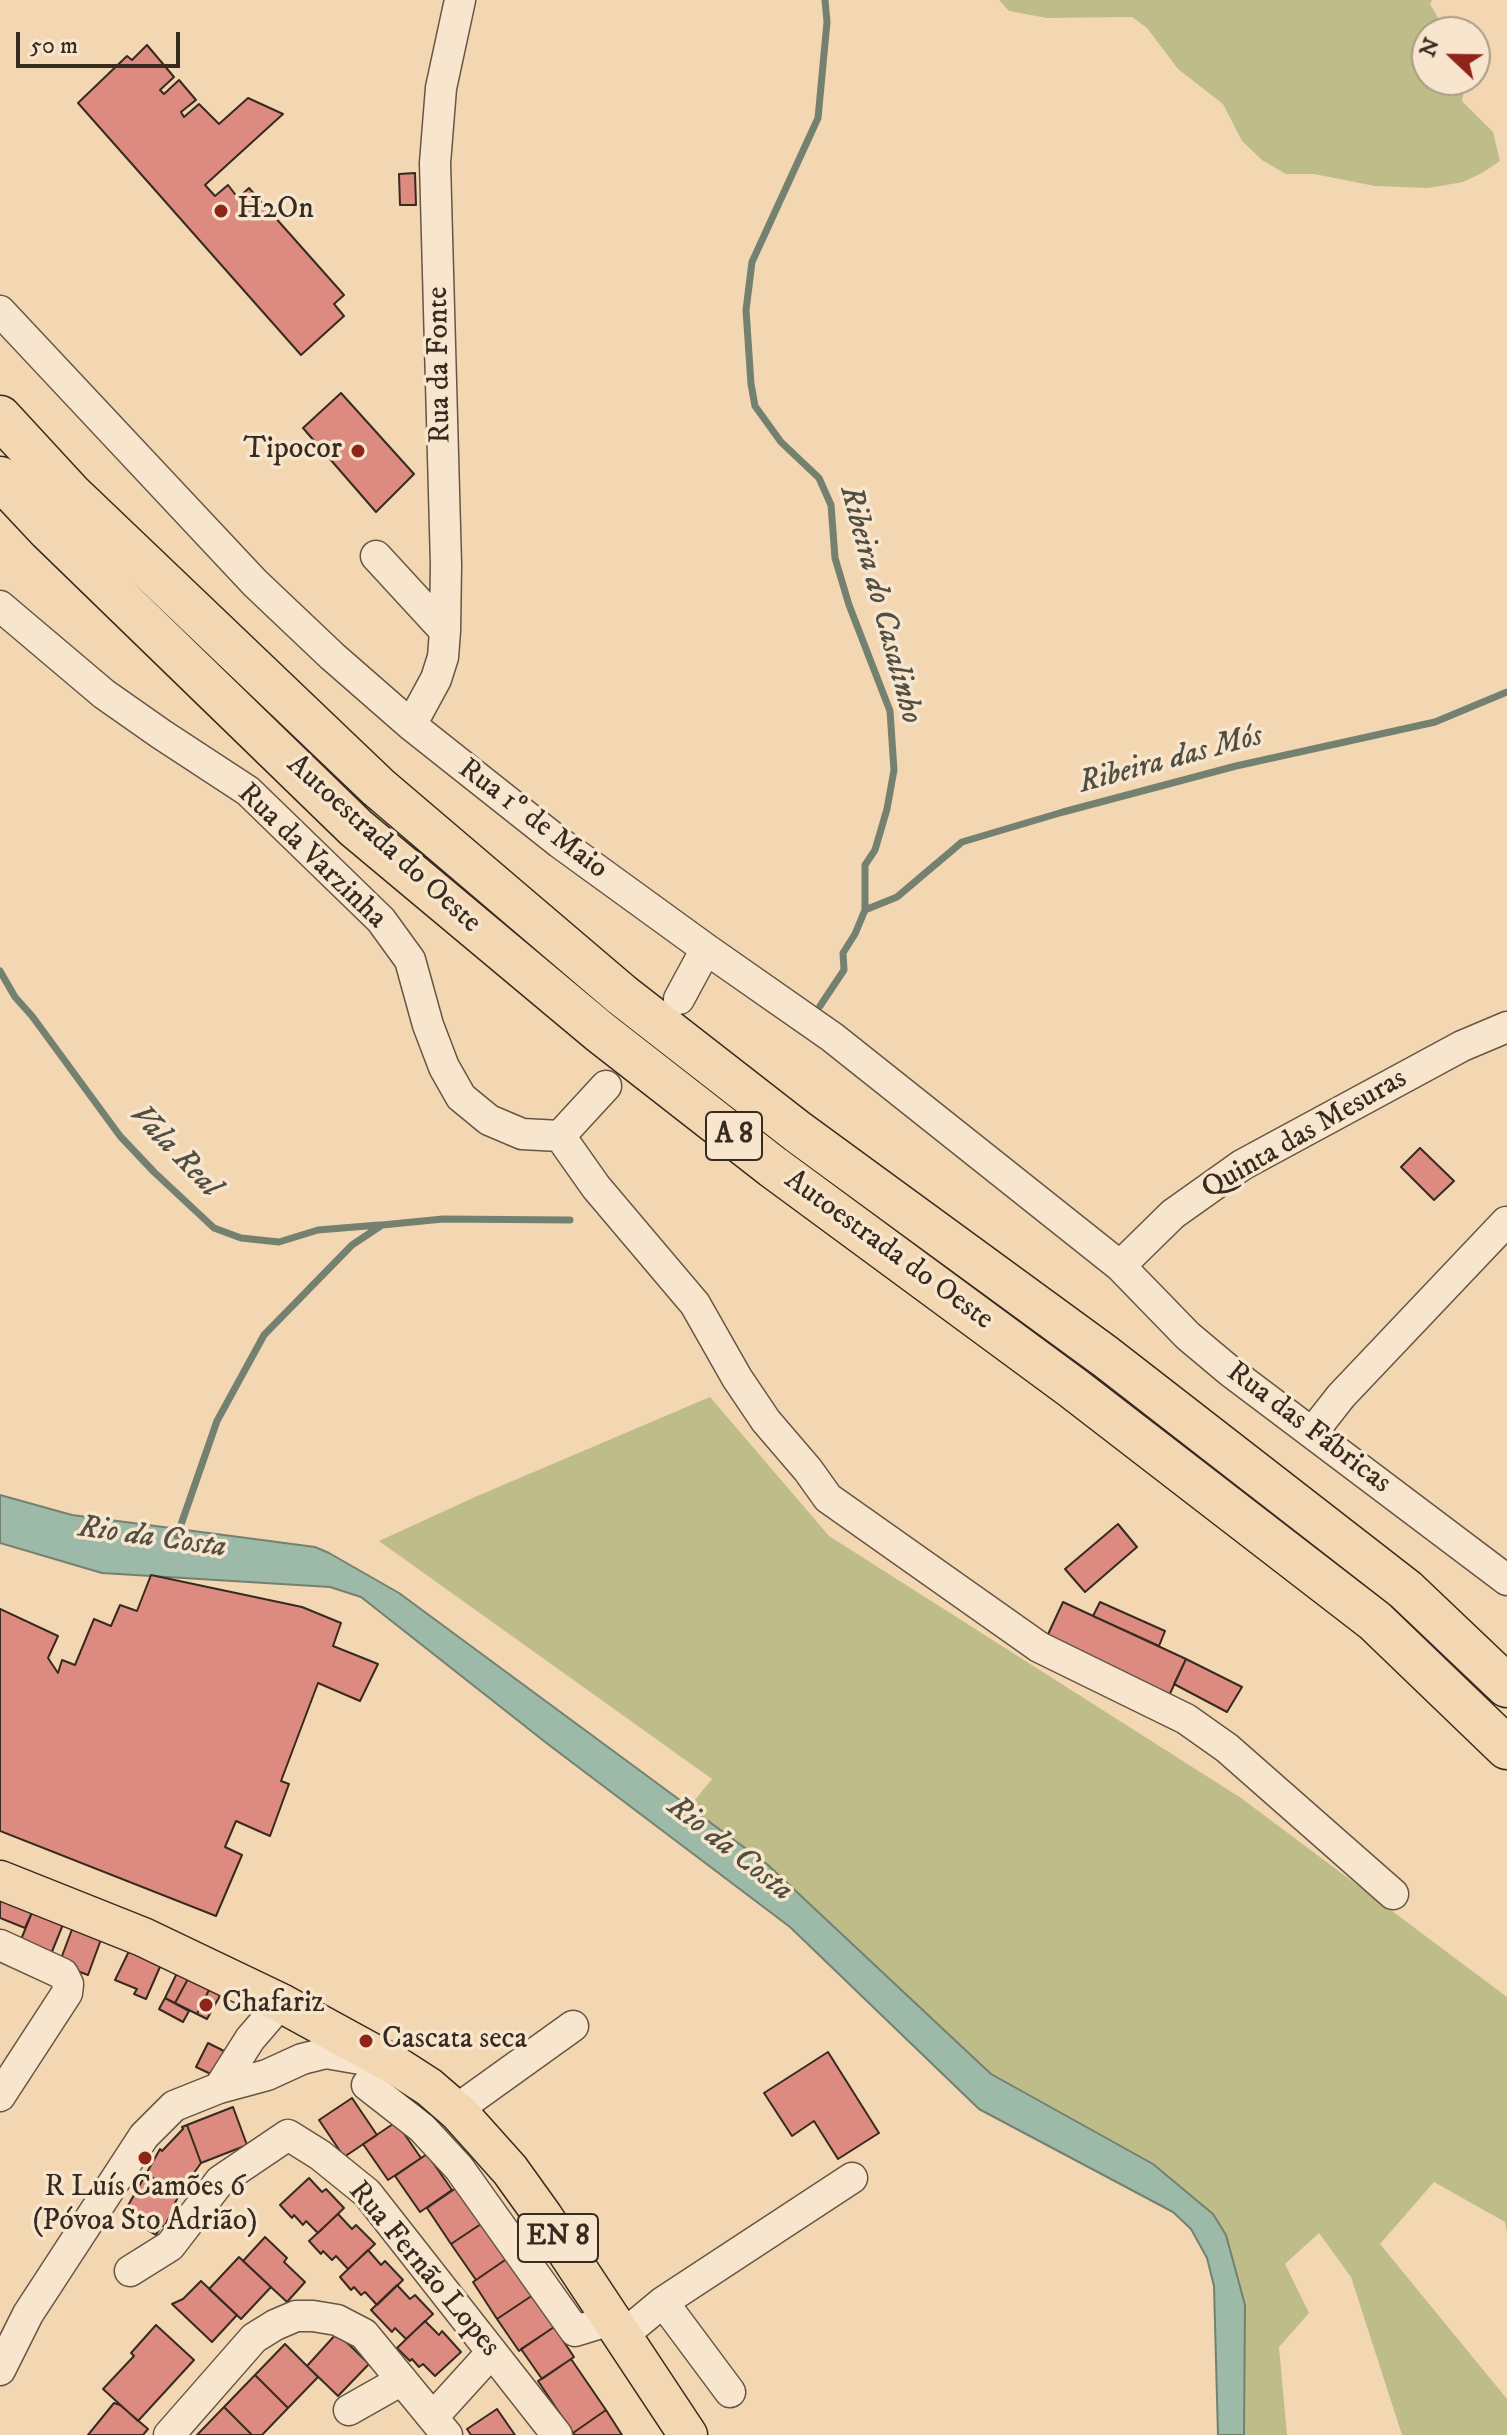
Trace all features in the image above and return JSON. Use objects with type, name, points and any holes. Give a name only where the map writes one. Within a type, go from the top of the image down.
[{"type":"highway","name":"Autoestrada do Oeste","points":[[0,417],[71,494],[378,787],[622,995],[798,1132],[1106,1357],[1406,1590],[1507,1686]]},
{"type":"highway","name":"Autoestrada do Oeste","points":[[0,478],[49,530],[356,828],[600,1032],[723,1128],[1073,1388],[1375,1621],[1507,1748]]},
{"type":"main road","name":"EN 8","points":[[0,1880],[143,1937],[281,2003],[383,2076],[429,2087],[456,2110],[526,2193],[688,2435]]},
{"type":"street","name":"Rua da Fonte","points":[[411,725],[436,679],[443,657],[445,631],[446,565],[435,163],[441,88],[460,0]]},
{"type":"street","name":"Rua 1º de Maio","points":[[0,311],[255,583],[411,725],[560,843],[832,1037],[1120,1266]]},
{"type":"street","points":[[376,556],[445,631]]},
{"type":"street","name":"Rua da Varzinha","points":[[0,606],[104,694],[248,791],[381,920],[410,960],[428,1025],[444,1067],[461,1097],[489,1120],[522,1134],[560,1136]]},
{"type":"street","points":[[679,999],[706,949]]},
{"type":"street","name":"Quinta das Mesuras","points":[[1120,1266],[1173,1214],[1242,1165],[1462,1046],[1507,1027]]},
{"type":"street","points":[[606,1086],[560,1136],[596,1187],[695,1304],[737,1378],[766,1421],[828,1498],[1039,1647],[1186,1719],[1227,1748],[1393,1894]]},
{"type":"street","points":[[1312,1433],[1341,1396],[1506,1222]]},
{"type":"street","name":"Rua das Fábricas","points":[[1120,1266],[1188,1336],[1231,1372],[1507,1580]]},
{"type":"street","points":[[0,1945],[63,1974],[68,1984],[67,1993],[2,2089]]},
{"type":"street","points":[[242,1985],[250,2039]]},
{"type":"street","points":[[219,2088],[250,2039],[281,2003]]},
{"type":"street","points":[[267,2075],[278,2045],[281,2003]]},
{"type":"street","points":[[456,2110],[573,2026]]},
{"type":"street","points":[[0,2370],[28,2314],[144,2136],[174,2106],[326,2053],[345,2055],[383,2076],[422,2128],[459,2168],[575,2331],[616,2328],[663,2302],[852,2178]]},
{"type":"street","name":"Rua Fernão Lopes","points":[[130,2271],[170,2246],[220,2181],[288,2135],[320,2155],[367,2193],[557,2435]]},
{"type":"street","points":[[663,2302],[730,2392]]},
{"type":"street","points":[[169,2435],[254,2338],[296,2316],[337,2320],[364,2334],[440,2426],[492,2352]]},
{"type":"street","points":[[349,2410],[402,2380]]},
{"type":"shaded area","points":[[999,0],[1432,0],[1430,4],[1437,16],[1411,16],[1411,96],[1463,96],[1462,101],[1493,132],[1500,161],[1463,182],[1428,188],[1375,186],[1314,174],[1286,174],[1262,160],[1242,141],[1223,104],[1178,69],[1147,28],[1132,17],[1047,18],[1009,11]]},
{"type":"shaded area","points":[[710,1397],[829,1536],[1241,1798],[1507,1997],[1507,2233],[1505,2222],[1434,2182],[1380,2244],[1507,2399],[1507,2435],[1402,2435],[1351,2277],[1319,2233],[1285,2264],[1309,2313],[1279,2347],[1287,2435],[1244,2435],[1245,2305],[1153,2164],[991,2074],[768,1865],[689,1807],[712,1779],[379,1541]]},
{"type":"water","name":"Rio da Costa","points":[[0,1495],[72,1515],[315,1547],[329,1553],[399,1593],[768,1865],[991,2074],[1153,2164],[1213,2214],[1226,2235],[1245,2305],[1244,2435],[1218,2435],[1214,2286],[1207,2258],[1191,2229],[1173,2212],[979,2109],[790,1927],[549,1745],[361,1597],[330,1587],[102,1573],[0,1543]]},
{"type":"building","name":"H2On","points":[[147,45],[174,77],[160,90],[164,94],[179,80],[196,100],[181,112],[184,117],[199,104],[219,124],[248,98],[283,114],[205,185],[215,196],[228,185],[238,198],[249,188],[344,295],[334,304],[344,316],[301,355],[78,103],[127,56],[132,60]]},
{"type":"building","points":[[415,173],[416,205],[400,205],[399,174]]},
{"type":"building","name":"Tipocor","points":[[341,393],[414,474],[376,512],[303,428]]},
{"type":"building","points":[[1420,1148],[1454,1181],[1434,1200],[1401,1167]]},
{"type":"building","points":[[1118,1524],[1137,1547],[1085,1592],[1065,1569]]},
{"type":"building","points":[[151,1575],[302,1607],[341,1623],[333,1646],[378,1664],[360,1701],[318,1683],[281,1781],[289,1784],[270,1836],[236,1821],[225,1847],[242,1855],[216,1916],[0,1831],[0,1609],[58,1636],[48,1658],[58,1673],[62,1660],[75,1665],[94,1619],[111,1626],[120,1605],[137,1611]]},
{"type":"building","points":[[1063,1602],[1186,1659],[1167,1700],[1044,1643]]},
{"type":"building","points":[[1100,1602],[1165,1631],[1159,1646],[1093,1616]]},
{"type":"building","points":[[1186,1659],[1242,1687],[1227,1712],[1174,1684]]},
{"type":"building","points":[[0,1896],[33,1910],[25,1928],[0,1918]]},
{"type":"building","points":[[33,1910],[64,1922],[51,1954],[20,1942]]},
{"type":"building","points":[[74,1924],[103,1934],[88,1975],[59,1964]]},
{"type":"building","points":[[132,1945],[163,1960],[146,1999],[134,1994],[137,1989],[115,1980]]},
{"type":"building","points":[[178,1971],[189,1977],[175,2003],[165,1998]]},
{"type":"building","points":[[189,1977],[210,1988],[197,2014],[175,2003]]},
{"type":"building","points":[[210,1988],[221,1994],[207,2019],[197,2014]]},
{"type":"building","points":[[165,1998],[189,2011],[183,2022],[159,2009]]},
{"type":"building","points":[[208,2043],[224,2051],[213,2075],[196,2067]]},
{"type":"building","points":[[828,2052],[879,2133],[838,2159],[814,2121],[792,2136],[764,2093]]},
{"type":"building","points":[[352,2098],[377,2135],[344,2157],[319,2120]]},
{"type":"building","points":[[233,2107],[247,2145],[201,2163],[187,2125]]},
{"type":"building","points":[[396,2122],[421,2158],[388,2180],[363,2144]]},
{"type":"building","points":[[187,2125],[201,2163],[180,2193],[146,2174],[160,2149],[162,2151]]},
{"type":"building","points":[[427,2154],[452,2190],[420,2212],[395,2176]]},
{"type":"building","points":[[146,2174],[180,2193],[164,2227],[162,2225],[156,2235],[122,2216]]},
{"type":"building","points":[[309,2178],[322,2192],[326,2189],[344,2208],[318,2233],[306,2221],[303,2225],[294,2215],[292,2218],[280,2205]]},
{"type":"building","points":[[459,2186],[484,2222],[451,2244],[427,2208]]},
{"type":"building","points":[[338,2214],[352,2229],[356,2225],[375,2244],[348,2269],[336,2256],[332,2260],[323,2251],[321,2254],[309,2241]]},
{"type":"building","points":[[484,2222],[508,2258],[476,2280],[451,2244]]},
{"type":"building","points":[[265,2237],[287,2258],[284,2262],[305,2282],[287,2302],[243,2261]]},
{"type":"building","points":[[368,2250],[381,2265],[385,2261],[403,2280],[377,2305],[365,2292],[361,2295],[354,2287],[351,2290],[340,2277]]},
{"type":"building","points":[[239,2257],[271,2287],[241,2319],[209,2289]]},
{"type":"building","points":[[508,2258],[533,2295],[497,2319],[473,2282]]},
{"type":"building","points":[[201,2281],[237,2315],[212,2342],[172,2304],[183,2299]]},
{"type":"building","points":[[397,2285],[410,2299],[415,2295],[433,2314],[406,2339],[395,2328],[392,2332],[371,2310]]},
{"type":"building","points":[[533,2295],[554,2327],[519,2351],[497,2319]]},
{"type":"building","points":[[425,2321],[439,2335],[442,2331],[461,2352],[435,2376],[423,2364],[419,2367],[412,2359],[410,2361],[397,2348]]},
{"type":"building","points":[[156,2325],[194,2360],[138,2421],[103,2389],[134,2356],[131,2353]]},
{"type":"building","points":[[554,2327],[574,2357],[542,2379],[521,2349]]},
{"type":"building","points":[[337,2333],[369,2364],[338,2396],[307,2366]]},
{"type":"building","points":[[285,2344],[318,2377],[288,2408],[255,2375]]},
{"type":"building","points":[[571,2359],[606,2410],[573,2433],[538,2381]]},
{"type":"building","points":[[255,2375],[288,2408],[262,2435],[252,2435],[224,2407]]},
{"type":"building","points":[[114,2403],[148,2429],[143,2435],[88,2435]]},
{"type":"building","points":[[224,2407],[252,2435],[197,2435]]},
{"type":"building","points":[[497,2409],[515,2435],[471,2435],[467,2429]]},
{"type":"building","points":[[606,2410],[622,2435],[573,2433]]},
{"type":"waterway","name":"Ribeira do Casalinho","points":[[820,1006],[844,970],[843,953],[865,910],[865,865],[875,850],[894,770],[890,711],[849,605],[835,558],[831,505],[819,478],[781,442],[755,406],[746,310],[752,262],[818,118],[827,22],[825,0]]},
{"type":"waterway","name":"Ribeira das Mós","points":[[865,910],[897,897],[962,842],[1236,766],[1435,722],[1507,692]]},
{"type":"waterway","name":"Vala Real","points":[[0,971],[15,997],[120,1136],[214,1228],[241,1238],[279,1242],[318,1230],[379,1225]]},
{"type":"waterway","name":"Ribeira do Casalinho","points":[[177,1536],[217,1421],[264,1335],[352,1245],[382,1225],[443,1219],[570,1220]]},
{"type":"place","name":"H2On","points":[[221,211]]},
{"type":"place","name":"Tipocor","points":[[358,451]]},
{"type":"place","name":"Chafariz","points":[[206,2005]]},
{"type":"place","name":"Cascata seca","points":[[366,2041]]},
{"type":"place","name":"R Luís Camões 6 (Póvoa Sto Adrião)","points":[[145,2158]]}]
